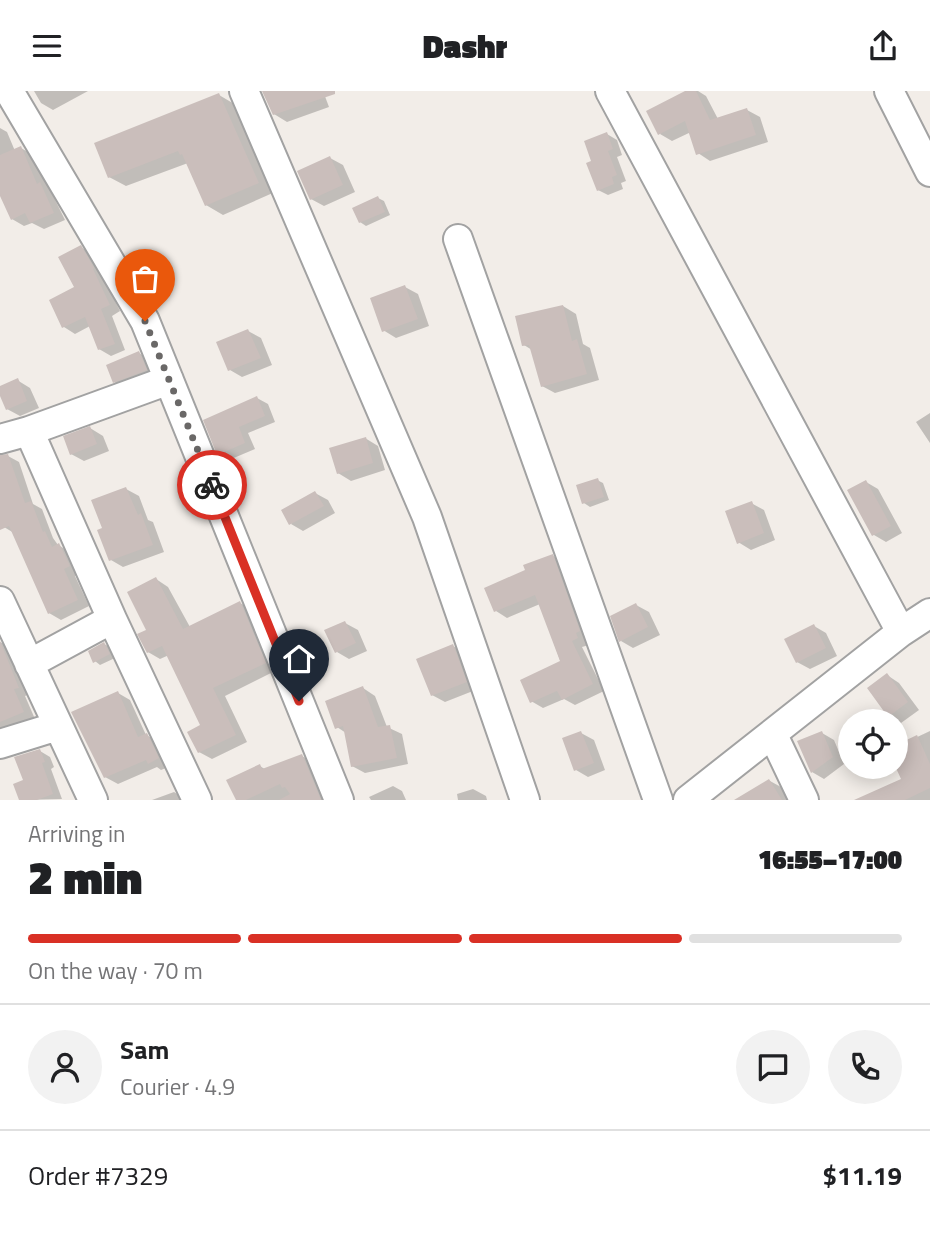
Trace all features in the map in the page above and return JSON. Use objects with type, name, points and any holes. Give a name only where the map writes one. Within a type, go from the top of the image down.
[{"type":"street","points":[[9,91],[145,321],[339,800]]},
{"type":"street","points":[[244,91],[427,517],[526,800]]},
{"type":"street","points":[[610,91],[901,632]]},
{"type":"street","points":[[889,91],[930,172]]},
{"type":"street","points":[[458,239],[658,800]]},
{"type":"street","points":[[0,439],[169,380]]},
{"type":"street","points":[[29,431],[112,619],[197,800]]},
{"type":"street","points":[[0,601],[93,800]]},
{"type":"street","points":[[688,800],[901,632],[930,613]]},
{"type":"street","points":[[29,664],[112,619]]},
{"type":"street","points":[[0,744],[58,726]]},
{"type":"street","points":[[773,735],[804,800]]},
{"type":"building","points":[[262,91],[335,91],[335,94],[273,115]]},
{"type":"building","points":[[685,91],[696,91],[710,120],[747,108],[756,135],[696,155],[685,121],[658,135],[646,111]]},
{"type":"building","points":[[219,93],[259,183],[205,206],[182,154],[178,151],[108,178],[94,143]]},
{"type":"building","points":[[607,132],[613,149],[608,151],[617,175],[612,177],[614,184],[597,191],[586,163],[591,161],[584,141]]},
{"type":"building","points":[[21,146],[37,184],[40,182],[54,213],[30,223],[25,213],[11,220],[0,196],[0,155]]},
{"type":"building","points":[[330,156],[343,185],[310,200],[297,171]]},
{"type":"building","points":[[378,196],[385,212],[359,223],[352,208]]},
{"type":"building","points":[[81,245],[110,305],[101,309],[115,344],[98,350],[85,317],[62,328],[49,300],[74,287],[58,257]]},
{"type":"building","points":[[405,285],[418,319],[382,332],[370,298]]},
{"type":"building","points":[[563,305],[572,341],[577,339],[587,374],[541,387],[529,345],[522,346],[515,316]]},
{"type":"building","points":[[248,329],[261,358],[228,371],[216,342]]},
{"type":"building","points":[[139,351],[147,370],[113,383],[106,365]]},
{"type":"building","points":[[18,378],[27,401],[6,410],[0,396],[0,386]]},
{"type":"building","points":[[257,396],[265,416],[239,427],[245,443],[217,455],[203,420]]},
{"type":"building","points":[[90,426],[97,444],[70,455],[63,436]]},
{"type":"building","points":[[366,437],[373,463],[337,474],[329,448]]},
{"type":"building","points":[[8,454],[25,503],[31,501],[52,547],[59,543],[70,566],[64,569],[78,600],[48,614],[9,526],[0,530],[0,455]]},
{"type":"building","points":[[598,478],[604,497],[582,504],[576,485]]},
{"type":"building","points":[[866,480],[891,526],[872,536],[847,490]]},
{"type":"building","points":[[126,487],[138,515],[141,513],[153,545],[109,561],[97,530],[102,528],[91,500]]},
{"type":"building","points":[[315,491],[324,506],[289,525],[281,510]]},
{"type":"building","points":[[752,501],[764,533],[737,544],[725,511]]},
{"type":"building","points":[[553,554],[580,631],[576,633],[578,638],[572,641],[593,684],[562,700],[557,691],[530,703],[520,680],[560,661],[535,595],[494,612],[484,588],[525,570],[523,565]]},
{"type":"building","points":[[156,577],[183,629],[240,601],[266,663],[213,688],[236,735],[198,753],[187,732],[200,725],[162,646],[147,653],[137,634],[146,630],[127,592]]},
{"type":"building","points":[[636,603],[648,627],[619,642],[610,616]]},
{"type":"building","points":[[345,621],[356,643],[335,653],[324,630]]},
{"type":"building","points":[[814,624],[826,648],[796,663],[784,639]]},
{"type":"building","points":[[0,641],[19,688],[14,689],[24,712],[0,722]]},
{"type":"building","points":[[104,642],[110,654],[93,663],[88,651]]},
{"type":"building","points":[[453,644],[467,682],[431,696],[416,659]]},
{"type":"building","points":[[887,673],[908,702],[899,709],[882,709],[867,688]]},
{"type":"building","points":[[363,686],[378,727],[390,725],[397,758],[351,767],[343,726],[335,729],[325,701]]},
{"type":"building","points":[[118,691],[138,737],[147,733],[159,758],[148,764],[146,760],[104,778],[71,712]]},
{"type":"building","points":[[581,731],[594,763],[574,771],[562,738]]},
{"type":"building","points":[[822,731],[833,757],[811,773],[797,741]]},
{"type":"building","points":[[917,735],[930,764],[930,788],[905,800],[854,800],[901,779],[908,779],[908,739]]},
{"type":"building","points":[[40,749],[53,794],[37,800],[19,800],[13,784],[23,780],[14,757]]},
{"type":"building","points":[[302,754],[321,800],[279,800],[290,794],[280,784],[246,800],[236,800],[226,780],[260,764],[262,769]]},
{"type":"building","points":[[769,779],[782,800],[734,800]]},
{"type":"way so far","points":[[145,321],[212,485]]},
{"type":"route","points":[[212,485],[299,701]]}]
